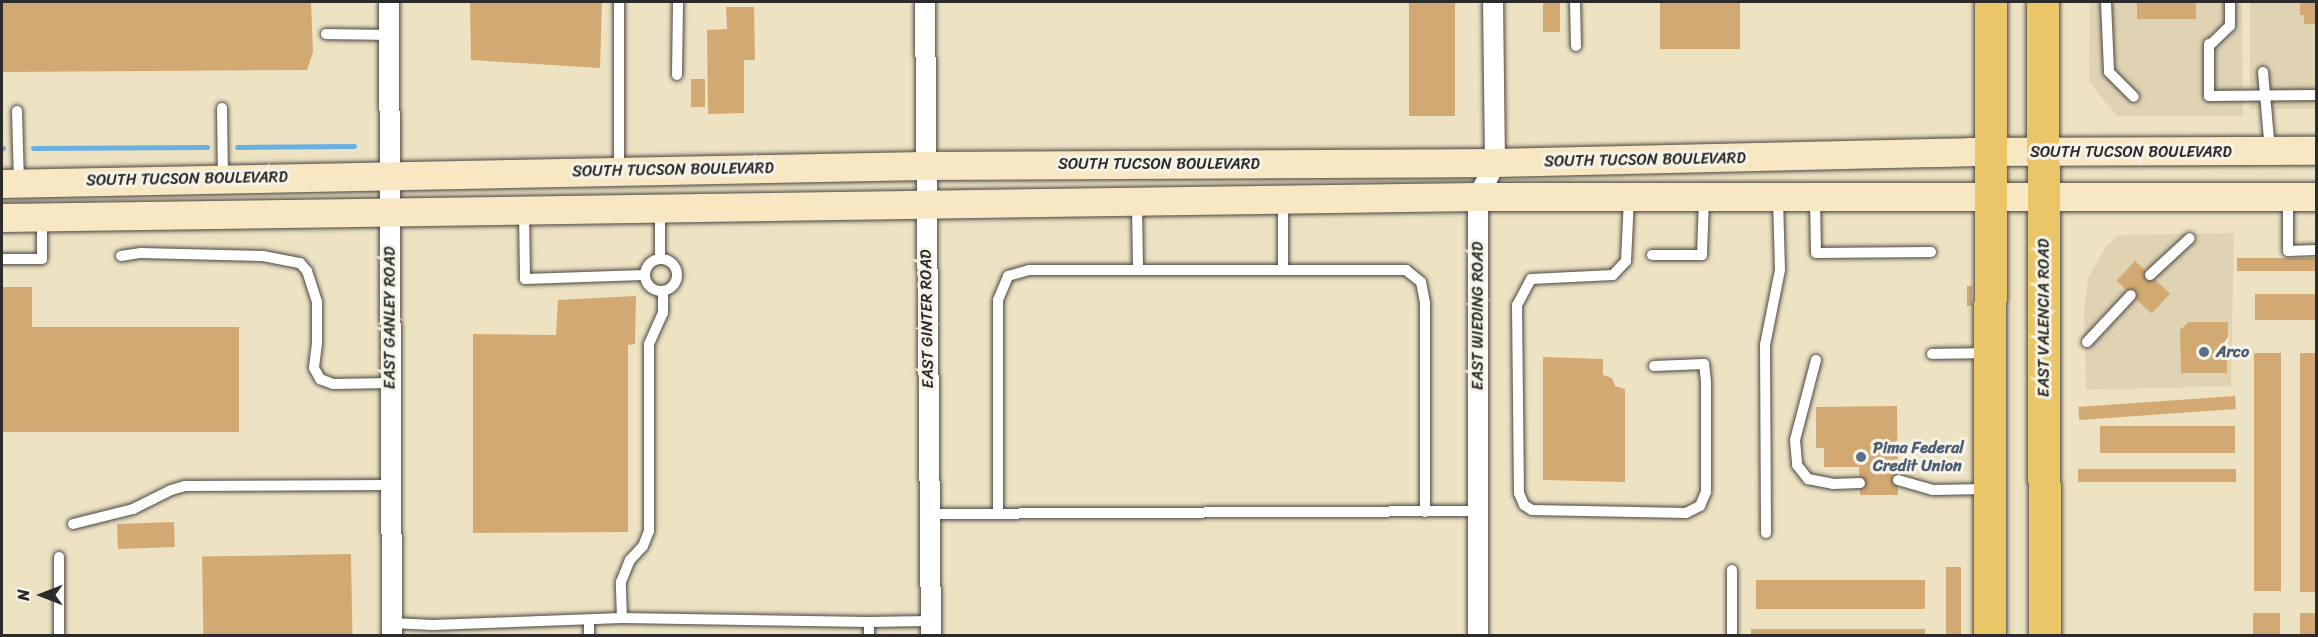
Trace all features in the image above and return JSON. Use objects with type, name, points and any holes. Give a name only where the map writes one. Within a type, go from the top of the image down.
[{"type":"main road","points":[[1990,636],[1991,2]]},
{"type":"main road","name":"EAST VALENCIA ROAD","points":[[2043,2],[2045,636]]},
{"type":"main road","name":"SOUTH TUCSON BOULEVARD","points":[[10,183],[389,174],[925,166],[1495,163],[1991,153],[2316,151]]},
{"type":"main road","points":[[2,218],[1478,197],[2045,199],[2316,197]]},
{"type":"street","name":"EAST GANLEY ROAD","points":[[388,2],[392,629]]},
{"type":"street","name":"EAST GINTER ROAD","points":[[925,2],[925,204],[931,628]]},
{"type":"street","name":"EAST WIEDING ROAD","points":[[1478,636],[1478,197],[1495,163],[1493,2]]},
{"type":"lane","points":[[619,2],[619,171]]},
{"type":"lane","points":[[677,75],[678,2]]},
{"type":"lane","points":[[1575,2],[1575,46]]},
{"type":"lane","points":[[2106,2],[2109,72],[2134,97]]},
{"type":"lane","points":[[2230,2],[2230,26],[2209,45],[2209,96],[2316,95]]},
{"type":"lane","points":[[326,34],[388,34]]},
{"type":"lane","points":[[2263,72],[2270,151]]},
{"type":"lane","points":[[222,108],[223,178]]},
{"type":"lane","points":[[10,183],[17,111]]},
{"type":"lane","points":[[1629,198],[1626,261],[1613,275],[1531,279],[1517,305],[1519,493],[1524,505],[1532,510],[1686,513],[1700,506],[1706,492],[1704,364],[1653,366]]},
{"type":"lane","points":[[1652,255],[1702,255],[1704,198]]},
{"type":"lane","points":[[1766,533],[1765,345],[1780,270],[1778,198]]},
{"type":"lane","points":[[1815,198],[1816,253],[1931,252]]},
{"type":"lane","points":[[2288,198],[2288,251],[2316,250]]},
{"type":"lane","points":[[1283,199],[1283,270]]},
{"type":"lane","points":[[1137,201],[1138,270]]},
{"type":"lane","points":[[660,207],[660,258]]},
{"type":"lane","points":[[524,209],[525,279],[644,275]]},
{"type":"lane","points":[[2,259],[42,259],[42,218]]},
{"type":"lane","points":[[2150,275],[2190,238]]},
{"type":"lane","points":[[121,256],[141,253],[263,256],[300,263],[307,271],[316,302],[317,343],[314,368],[320,380],[333,384],[391,383]]},
{"type":"lane","points":[[660,258],[671,262],[677,271],[673,286],[663,291],[649,287],[644,275],[650,262],[660,258]]},
{"type":"lane","points":[[998,513],[998,300],[1008,276],[1029,270],[1406,270],[1421,282],[1425,303],[1425,512]]},
{"type":"lane","points":[[622,618],[621,582],[630,560],[643,546],[649,531],[649,344],[663,313],[663,291]]},
{"type":"lane","points":[[2087,342],[2132,295]]},
{"type":"lane","points":[[1932,354],[1990,353]]},
{"type":"lane","points":[[1816,360],[1795,440],[1797,465],[1808,479],[1833,484],[1860,483]]},
{"type":"lane","points":[[1898,480],[1932,490],[1990,489]]},
{"type":"lane","points":[[73,524],[133,509],[171,490],[185,486],[391,484]]},
{"type":"lane","points":[[929,514],[1478,512]]},
{"type":"lane","points":[[59,556],[59,636]]},
{"type":"lane","points":[[1732,570],[1732,636]]},
{"type":"lane","points":[[392,629],[433,625],[622,618],[869,622],[931,628]]},
{"type":"lane","points":[[589,620],[589,636]]},
{"type":"lane","points":[[869,622],[869,636]]},
{"type":"shaded area","points":[[2090,2],[2242,2],[2243,116],[2117,116],[2089,82]]},
{"type":"shaded area","points":[[2250,2],[2316,2],[2316,109],[2250,109]]},
{"type":"shaded area","points":[[2234,233],[2231,386],[2086,390],[2084,312],[2088,278],[2105,248],[2118,235]]},
{"type":"building","points":[[2,2],[311,2],[313,52],[307,70],[2,72]]},
{"type":"building","points":[[470,2],[602,2],[600,68],[471,60]]},
{"type":"building","points":[[1409,2],[1455,2],[1455,116],[1409,116]]},
{"type":"building","points":[[1543,2],[1560,2],[1560,32],[1543,32]]},
{"type":"building","points":[[1660,2],[1740,2],[1740,49],[1660,49]]},
{"type":"building","points":[[2137,2],[2196,2],[2196,19],[2137,19]]},
{"type":"building","points":[[2300,2],[2316,2],[2316,24],[2304,24],[2304,15],[2300,15]]},
{"type":"building","points":[[726,7],[754,7],[755,60],[744,60],[744,113],[708,114],[707,30],[727,29]]},
{"type":"building","points":[[691,79],[705,79],[705,107],[691,107]]},
{"type":"building","points":[[2237,258],[2316,258],[2316,271],[2237,271]]},
{"type":"building","points":[[2135,261],[2170,294],[2152,313],[2117,281]]},
{"type":"building","points":[[1967,286],[1972,286],[1972,306],[1967,306]]},
{"type":"building","points":[[2,287],[32,287],[32,327],[239,327],[239,432],[2,432]]},
{"type":"building","points":[[2255,294],[2316,294],[2316,320],[2255,320]]},
{"type":"building","points":[[636,296],[635,344],[628,345],[628,532],[473,533],[473,334],[556,335],[558,300]]},
{"type":"building","name":"Arco","points":[[2189,322],[2228,322],[2227,373],[2181,373],[2180,330]]},
{"type":"building","points":[[2254,353],[2281,353],[2281,591],[2254,591]]},
{"type":"building","points":[[2300,353],[2316,353],[2316,592],[2300,592]]},
{"type":"building","points":[[1543,357],[1603,359],[1603,375],[1612,378],[1615,386],[1625,389],[1625,482],[1543,480]]},
{"type":"building","points":[[2235,396],[2236,409],[2079,420],[2078,407]]},
{"type":"building","name":"Pima Federal Credit Union","points":[[1897,406],[1898,495],[1860,495],[1859,467],[1824,467],[1824,448],[1816,448],[1816,407]]},
{"type":"building","points":[[2100,426],[2235,426],[2235,453],[2100,453]]},
{"type":"building","points":[[2078,469],[2236,469],[2236,482],[2078,482]]},
{"type":"building","points":[[174,522],[175,547],[118,549],[117,524]]},
{"type":"building","points":[[351,554],[352,636],[203,636],[202,557]]},
{"type":"building","points":[[1946,567],[1961,567],[1961,636],[1946,636]]},
{"type":"building","points":[[1756,580],[1925,580],[1925,609],[1756,609]]},
{"type":"building","points":[[2253,613],[2280,613],[2280,636],[2253,636]]},
{"type":"building","points":[[2300,613],[2316,613],[2316,636],[2300,636]]},
{"type":"building","points":[[1751,629],[1925,629],[1925,636],[1751,636]]},
{"type":"waterway","points":[[237,147],[354,146]]},
{"type":"waterway","points":[[33,148],[207,147]]},
{"type":"place","name":"Arco","points":[[2204,352]]},
{"type":"place","name":"Pima Federal Credit Union","points":[[1861,457]]}]
